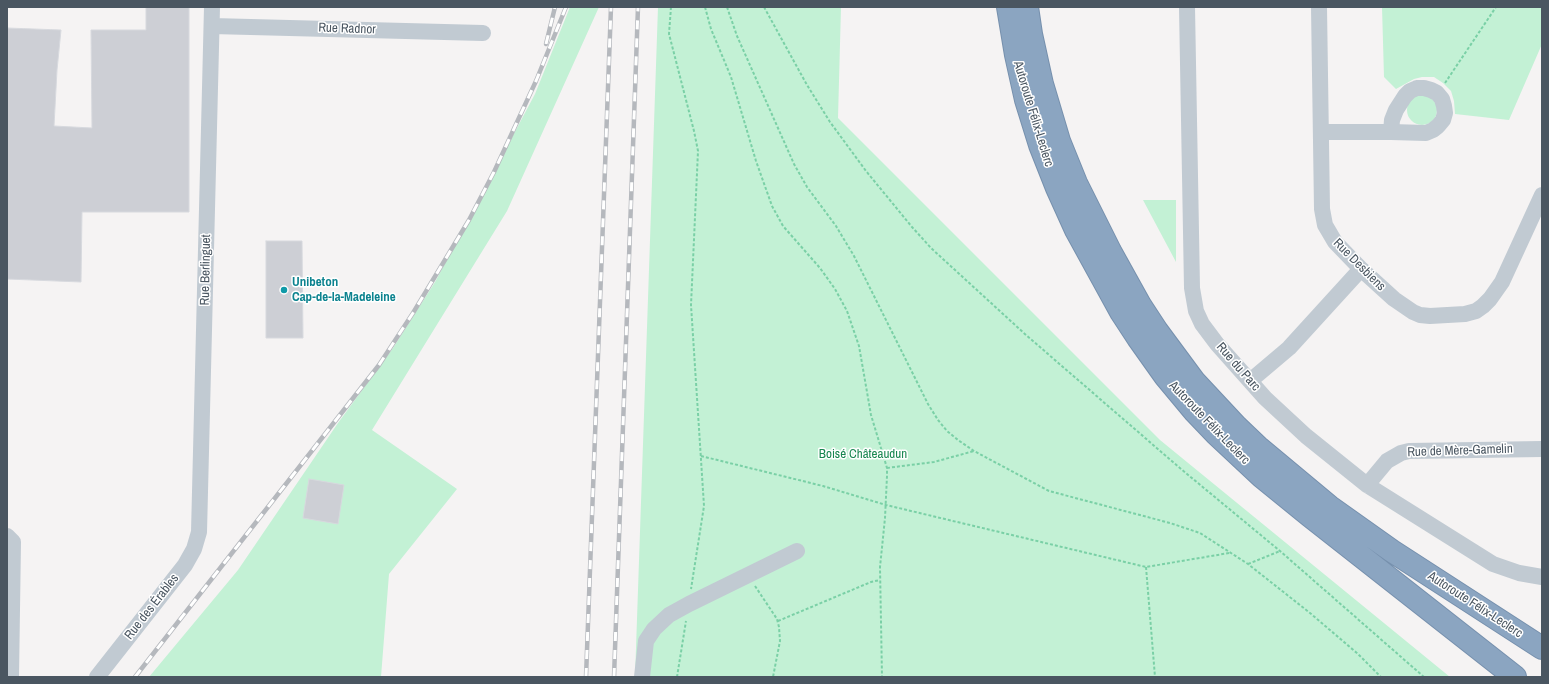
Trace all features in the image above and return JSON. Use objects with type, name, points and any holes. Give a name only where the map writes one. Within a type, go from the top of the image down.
[{"type":"highway","name":"Autoroute Félix-Leclerc","points":[[1008,7],[1016,55],[1026,100],[1040,146],[1057,188],[1076,230],[1121,312],[1165,376],[1216,434],[1262,477],[1515,677]]},
{"type":"highway","name":"Autoroute Félix-Leclerc","points":[[1027,7],[1031,34],[1042,84],[1059,142],[1076,183],[1100,232],[1137,299],[1157,331],[1194,381],[1258,447],[1330,507],[1392,551],[1542,648]]},
{"type":"street","name":"Rue Berlinguet","points":[[199,532],[212,7]]},
{"type":"street","name":"Rue du Parc","points":[[1187,7],[1192,288],[1196,311],[1217,344],[1265,398],[1306,436],[1367,484],[1493,564],[1519,573],[1542,577]]},
{"type":"street","name":"Rue Desbiens","points":[[1319,7],[1322,210],[1325,225],[1335,242],[1361,269],[1403,306],[1420,315],[1455,315],[1476,311],[1490,299],[1502,282],[1542,195]]},
{"type":"street","name":"Rue Radnor","points":[[212,26],[483,33]]},
{"type":"street","points":[[1321,132],[1391,132],[1426,132],[1433,130],[1438,126],[1445,113],[1442,99],[1437,93],[1424,88],[1417,88],[1410,91],[1404,96],[1396,110],[1392,120],[1391,132]]},
{"type":"street","points":[[1250,381],[1289,348],[1361,269]]},
{"type":"street","name":"Rue de Mère-Gamelin","points":[[1367,484],[1387,462],[1401,453],[1409,451],[1542,449]]},
{"type":"street","name":"Rue des Érables","points":[[97,677],[185,565],[194,549],[199,532]]},
{"type":"street","points":[[7,536],[13,542],[11,677]]},
{"type":"street","points":[[642,677],[645,648],[648,637],[665,619],[688,604],[797,551]]},
{"type":"path","points":[[671,7],[669,34],[698,151],[691,305],[704,506],[677,677]]},
{"type":"path","points":[[705,7],[711,29],[731,77],[756,161],[772,206],[783,226],[828,278],[842,300],[851,322],[862,358],[871,415],[886,468],[888,484],[880,557],[882,677]]},
{"type":"path","points":[[727,7],[740,43],[800,176],[843,236],[933,413],[952,436],[974,451],[1049,491],[1188,528],[1206,536],[1229,553],[1248,564],[1323,623],[1381,677]]},
{"type":"path","points":[[764,7],[807,85],[830,122],[866,171],[908,223],[931,248],[1026,334],[1164,454],[1280,551],[1424,677]]},
{"type":"path","points":[[1437,93],[1496,7]]},
{"type":"path","points":[[886,468],[934,462],[974,451]]},
{"type":"path","points":[[701,456],[823,486],[886,505],[1146,567],[1229,553]]},
{"type":"path","points":[[1248,564],[1280,551]]},
{"type":"path","points":[[1146,567],[1156,677]]},
{"type":"path","points":[[747,575],[778,621],[780,641],[773,677]]},
{"type":"path","points":[[778,621],[871,582],[880,580]]},
{"type":"green space","points":[[570,7],[599,7],[507,211],[372,430],[457,489],[389,574],[381,677],[149,677],[238,570],[338,423],[393,348],[435,282],[535,94]]},
{"type":"green space","name":"Boisé Châteaudun","points":[[658,7],[841,7],[838,118],[1160,440],[1450,677],[635,677]]},
{"type":"green space","points":[[1382,7],[1542,7],[1542,44],[1509,120],[1455,114],[1454,101],[1451,91],[1434,77],[1414,79],[1396,89],[1384,77]]},
{"type":"green space","points":[[1422,95],[1428,96],[1436,104],[1436,116],[1428,124],[1422,125],[1416,124],[1408,116],[1407,110],[1408,104],[1416,96]]},
{"type":"green space","points":[[1143,200],[1176,200],[1176,262]]},
{"type":"building","points":[[146,7],[189,7],[189,212],[82,212],[81,282],[7,279],[7,28],[61,30],[54,126],[92,128],[91,30],[146,30]]},
{"type":"building","name":"Unibeton Cap-de-la-Madeleine","points":[[266,241],[302,241],[303,338],[266,338]]},
{"type":"building","points":[[309,479],[344,485],[338,524],[303,518]]},
{"type":"railway","points":[[546,44],[555,7]]},
{"type":"railway","points":[[135,677],[379,365],[413,313],[469,220],[494,172],[536,81],[566,7]]},
{"type":"railway","points":[[586,677],[611,7]]},
{"type":"railway","points":[[614,677],[638,7]]},
{"type":"place","name":"Unibeton Cap-de-la-Madeleine","points":[[284,290]]}]
